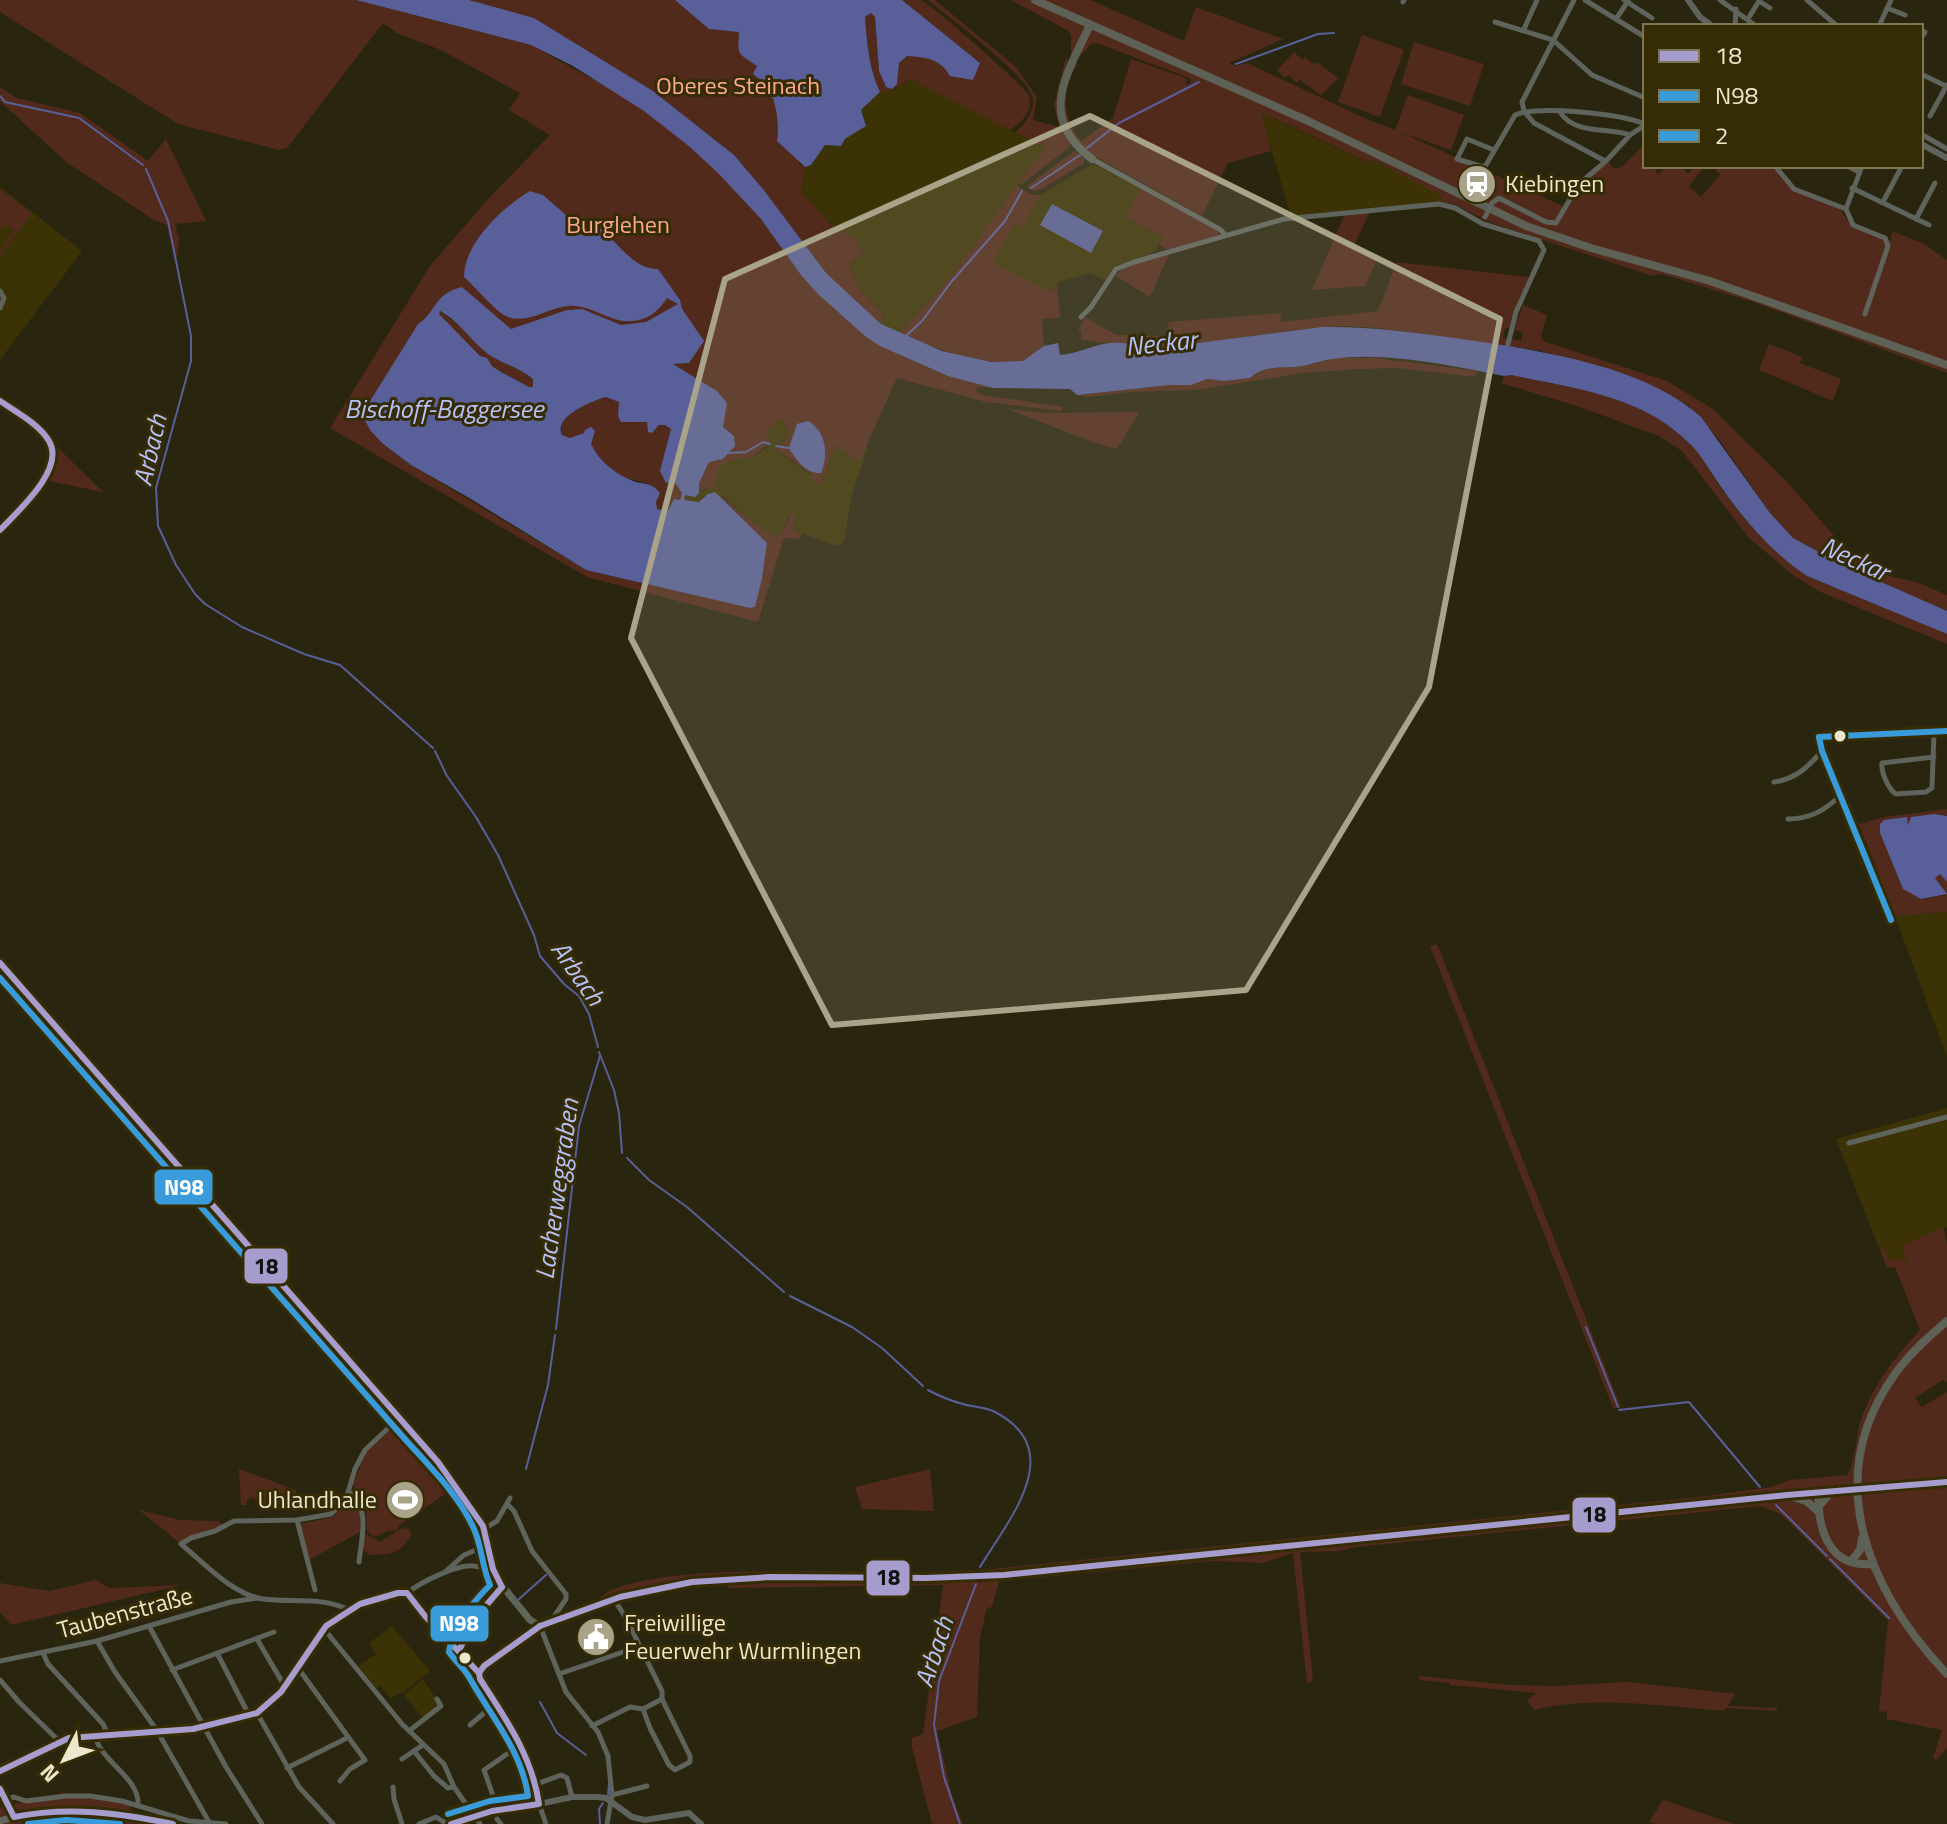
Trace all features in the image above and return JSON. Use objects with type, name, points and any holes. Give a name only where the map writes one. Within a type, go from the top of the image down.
[{"type":"main road","points":[[1035,0],[1335,133],[1526,226],[1591,248],[1710,281],[1947,365]]},
{"type":"main road","points":[[1090,25],[1068,72],[1060,111],[1069,139],[1090,158]]},
{"type":"main road","points":[[0,963],[446,1473],[484,1529],[493,1569],[502,1587],[530,1620],[540,1626]]},
{"type":"main road","points":[[1947,1321],[1906,1360],[1875,1410],[1864,1441],[1858,1501],[1871,1560],[1900,1617],[1947,1674]]},
{"type":"main road","points":[[449,1824],[474,1816],[499,1818],[539,1804],[537,1784],[521,1745],[480,1679],[479,1673],[484,1666],[533,1634],[540,1626],[618,1598],[669,1585],[734,1578],[943,1579],[1028,1573],[1815,1492],[1947,1482]]},
{"type":"main road","points":[[1818,1508],[1832,1491]]},
{"type":"main road","points":[[1815,1492],[1828,1544],[1835,1554],[1849,1560],[1871,1560]]},
{"type":"main road","points":[[1787,1495],[1801,1498],[1818,1508]]},
{"type":"main road","points":[[1849,1560],[1860,1550],[1863,1534]]},
{"type":"main road","points":[[0,1821],[55,1809],[92,1808],[173,1824]]},
{"type":"street","points":[[1524,29],[1537,0]]},
{"type":"street","points":[[1574,0],[1522,102],[1524,111],[1534,123],[1606,161]]},
{"type":"street","points":[[1585,0],[1643,36]]},
{"type":"street","points":[[1688,0],[1710,24]]},
{"type":"street","points":[[1720,0],[1754,24]]},
{"type":"street","points":[[1807,0],[1835,24]]},
{"type":"street","points":[[1880,24],[1891,0]]},
{"type":"street","points":[[1616,19],[1627,1],[1652,18]]},
{"type":"street","points":[[1748,19],[1759,1],[1770,8]]},
{"type":"street","points":[[1887,8],[1905,15]]},
{"type":"street","points":[[1735,24],[1736,9]]},
{"type":"street","points":[[1495,22],[1553,40],[1592,75],[1643,98]]},
{"type":"street","points":[[1923,75],[1947,86],[1930,116]]},
{"type":"street","points":[[1494,150],[1467,139],[1457,159],[1483,167],[1494,150],[1511,119],[1524,111],[1627,117],[1643,124]]},
{"type":"street","points":[[1560,112],[1575,125],[1601,131],[1614,129],[1630,135]]},
{"type":"street","points":[[1483,224],[1492,203],[1499,198],[1546,222],[1558,222],[1576,187],[1643,126]]},
{"type":"street","points":[[1923,135],[1947,149]]},
{"type":"street","points":[[1923,145],[1947,158]]},
{"type":"street","points":[[1090,158],[1225,235]]},
{"type":"street","points":[[1777,168],[1794,189],[1846,209]]},
{"type":"street","points":[[1883,202],[1901,168]]},
{"type":"street","points":[[1906,168],[1910,170]]},
{"type":"street","points":[[1860,169],[1846,209],[1853,225],[1885,238],[1888,246],[1865,314]]},
{"type":"street","points":[[1916,219],[1935,183]]},
{"type":"street","points":[[1852,188],[1929,225]]},
{"type":"street","points":[[1081,317],[1116,269],[1225,235],[1303,216],[1439,204],[1455,208],[1483,224],[1539,241],[1544,250],[1516,312],[1508,344]]},
{"type":"street","points":[[0,291],[4,298],[0,308]]},
{"type":"street","points":[[0,401],[46,437],[54,452],[47,475],[0,530]]},
{"type":"street","points":[[1854,826],[1819,737],[1947,731]]},
{"type":"street","points":[[1934,732],[1934,757],[1932,788],[1926,792],[1896,794],[1892,791],[1882,763],[1934,757]]},
{"type":"street","points":[[1774,782],[1785,781],[1800,773],[1822,751]]},
{"type":"street","points":[[1788,819],[1823,811],[1841,795]]},
{"type":"street","points":[[1849,1143],[1947,1117]]},
{"type":"street","points":[[349,1610],[307,1600],[259,1598],[227,1582],[181,1544],[231,1522],[297,1520],[331,1514],[349,1492],[362,1455],[400,1417]]},
{"type":"street","points":[[349,1492],[359,1502],[362,1516],[359,1562]]},
{"type":"street","points":[[484,1529],[497,1521],[508,1501],[532,1551],[566,1594],[555,1615],[556,1622]]},
{"type":"street","points":[[297,1520],[315,1590]]},
{"type":"street","points":[[445,1573],[464,1555],[488,1545]]},
{"type":"street","points":[[0,1771],[59,1741],[204,1727],[257,1713],[285,1687],[324,1629],[349,1610],[395,1593],[407,1593],[445,1573],[472,1566],[486,1571],[493,1569]]},
{"type":"street","points":[[459,1650],[467,1631],[502,1587]]},
{"type":"street","points":[[407,1593],[479,1673]]},
{"type":"street","name":"Taubenstraße","points":[[0,1661],[97,1641],[229,1603],[259,1598]]},
{"type":"street","points":[[618,1598],[662,1691],[662,1699],[690,1756],[690,1762],[675,1770],[653,1736],[643,1709]]},
{"type":"street","points":[[149,1626],[262,1824]]},
{"type":"street","points":[[540,1626],[566,1692],[598,1732],[609,1758],[612,1798],[607,1824]]},
{"type":"street","points":[[324,1629],[409,1731],[444,1764],[454,1787],[480,1824]]},
{"type":"street","points":[[172,1670],[274,1632]]},
{"type":"street","points":[[257,1639],[285,1687]]},
{"type":"street","points":[[97,1641],[158,1732],[209,1822]]},
{"type":"street","points":[[559,1674],[626,1651]]},
{"type":"street","points":[[43,1653],[48,1664],[103,1724],[108,1735]]},
{"type":"street","points":[[217,1653],[249,1715]]},
{"type":"street","points":[[298,1668],[365,1760],[350,1769],[340,1781]]},
{"type":"street","points":[[0,1680],[59,1741]]},
{"type":"street","points":[[409,1731],[441,1706],[437,1699]]},
{"type":"street","points":[[592,1726],[630,1707],[643,1709],[662,1699]]},
{"type":"street","points":[[470,1725],[496,1703]]},
{"type":"street","points":[[257,1713],[305,1795],[333,1824]]},
{"type":"street","points":[[95,1736],[101,1750],[136,1792],[138,1805]]},
{"type":"street","points":[[287,1768],[347,1738]]},
{"type":"street","points":[[402,1759],[423,1745]]},
{"type":"street","points":[[499,1818],[484,1770],[521,1745]]},
{"type":"street","points":[[414,1751],[438,1780],[448,1788],[454,1787]]},
{"type":"street","points":[[537,1784],[561,1775],[567,1778],[572,1797]]},
{"type":"street","points":[[546,1824],[539,1804],[572,1797],[612,1798],[647,1786]]},
{"type":"street","points":[[393,1787],[402,1824]]},
{"type":"street","points":[[0,1789],[14,1817]]},
{"type":"street","points":[[6,1799],[14,1797],[26,1801],[87,1796],[138,1805],[184,1819],[226,1824]]},
{"type":"street","points":[[612,1798],[632,1817],[645,1820],[689,1813],[700,1824]]},
{"type":"street","points":[[419,1824],[436,1817],[449,1824]]},
{"type":"highlighted area","points":[[1090,116],[1500,319],[1429,687],[1246,990],[832,1025],[631,638],[725,279]]},
{"type":"shaded area","points":[[910,79],[1046,148],[950,278],[899,333],[881,324],[883,314],[860,290],[849,265],[863,253],[858,242],[829,223],[801,192],[805,167],[811,165],[825,145],[841,145],[866,126],[861,110],[880,92],[894,89]]},
{"type":"shaded area","points":[[1260,112],[1371,164],[1371,159],[1422,184],[1440,195],[1441,202],[1291,216]]},
{"type":"shaded area","points":[[1091,165],[1141,189],[1126,217],[1163,237],[1155,252],[1115,266],[1106,281],[1091,273],[1058,282],[1052,292],[993,263],[1015,222],[1023,226],[1040,195]]},
{"type":"shaded area","points":[[0,187],[82,251],[0,360]]},
{"type":"shaded area","points":[[778,420],[784,421],[789,435],[776,450],[811,475],[812,481],[821,484],[834,448],[850,443],[868,447],[852,494],[844,542],[838,546],[794,531],[795,514],[788,518],[782,532],[776,537],[768,534],[722,496],[699,502],[684,500],[685,495],[706,490],[718,479],[718,468],[721,466],[738,458],[751,459],[767,447],[766,433]]},
{"type":"shaded area","points":[[1947,912],[1947,1057],[1895,916]]},
{"type":"shaded area","points":[[1947,1108],[1947,1227],[1901,1245],[1908,1263],[1905,1264],[1902,1259],[1889,1260],[1884,1249],[1880,1250],[1836,1139]]},
{"type":"shaded area","points":[[392,1626],[430,1671],[404,1692],[390,1698],[380,1686],[376,1688],[358,1666],[376,1654],[369,1643]]},
{"type":"shaded area","points":[[423,1679],[440,1705],[423,1718],[404,1695]]},
{"type":"green space","name":"Burglehen","points":[[0,0],[356,0],[531,45],[592,79],[594,77],[694,145],[758,211],[801,272],[829,303],[870,338],[938,371],[993,388],[977,387],[976,391],[982,395],[1063,407],[1062,411],[986,402],[897,378],[859,462],[837,446],[821,484],[811,481],[811,474],[776,449],[789,435],[784,421],[778,420],[766,433],[770,442],[751,459],[738,459],[718,468],[714,487],[700,490],[698,483],[709,462],[729,453],[735,446],[734,436],[723,427],[717,391],[673,364],[691,359],[700,343],[548,367],[462,287],[418,324],[363,416],[382,444],[411,465],[586,570],[750,608],[755,607],[767,544],[715,492],[776,537],[792,513],[795,514],[794,531],[802,534],[800,539],[784,538],[758,622],[587,577],[330,428],[430,266],[550,135],[509,110],[520,93],[441,50],[397,33],[383,23],[287,148],[279,150],[178,124],[0,12]]},
{"type":"green space","name":"Oberes Steinach","points":[[469,0],[675,0],[686,9],[797,49],[799,164],[805,167],[801,192],[829,223],[858,242],[863,253],[849,265],[860,290],[883,314],[881,324],[826,273],[734,155],[653,91],[534,18]]},
{"type":"green space","points":[[902,0],[921,0],[928,4],[1022,87],[1028,94],[1030,105],[1019,124],[1010,130],[910,79],[894,89],[880,92],[871,65],[865,17],[872,13],[875,17],[879,71],[886,87],[897,84],[899,63],[907,56],[927,57],[945,67],[980,63]]},
{"type":"green space","points":[[928,0],[935,0],[1016,67],[1037,97],[1033,120],[1059,127],[1054,105],[1066,57],[1068,60],[1059,112],[1063,133],[1070,144],[1022,184],[1019,182],[1046,148],[1015,132],[1032,110],[1033,100],[1029,90],[1005,63]]},
{"type":"green space","points":[[1011,0],[1090,0],[1184,41],[1196,7],[1283,39],[1229,63],[1236,66],[1247,63],[1395,130],[1408,95],[1464,115],[1451,150],[1400,132],[1567,208],[1591,178],[1609,162],[1614,169],[1622,167],[1641,148],[1643,168],[1654,168],[1658,175],[1664,168],[1683,168],[1688,174],[1693,168],[1703,168],[1689,186],[1701,197],[1720,175],[1715,168],[1772,168],[1791,187],[1840,209],[1851,226],[1885,242],[1892,240],[1893,231],[1924,244],[1947,260],[1947,373],[1756,303],[1662,274],[1653,276],[1491,223],[1456,205],[1441,202],[1440,195],[1372,159],[1372,164],[1261,112],[1271,151],[1228,163],[1202,216],[1089,153],[1070,134],[1062,103],[1068,84],[1067,113],[1081,141],[1113,118],[1131,59],[1183,77],[1187,87],[1191,81],[1189,78],[1097,43],[1091,44],[1080,56],[1071,54],[1071,35],[1067,30]]},
{"type":"green space","points":[[1362,35],[1404,50],[1380,117],[1338,102]]},
{"type":"green space","points":[[1414,42],[1484,64],[1470,106],[1401,84]]},
{"type":"green space","points":[[1294,52],[1302,60],[1305,57],[1314,65],[1317,62],[1338,78],[1321,95],[1300,80],[1297,83],[1289,75],[1285,78],[1277,70]]},
{"type":"green space","points":[[0,87],[17,98],[80,113],[148,161],[166,139],[206,221],[175,224],[179,239],[177,256],[174,256],[167,225],[154,220],[66,162],[0,101]]},
{"type":"green space","points":[[1074,151],[1084,158],[1084,163],[1042,189],[1033,191],[1026,187]]},
{"type":"green space","points":[[1017,185],[1031,195],[1040,195],[1023,227],[1015,223],[993,263],[1052,292],[1057,284],[1060,317],[1042,319],[1044,346],[1024,361],[997,363],[942,350],[899,333],[950,278]]},
{"type":"green space","points":[[0,189],[32,214],[0,256],[0,250],[15,231],[5,224],[0,229]]},
{"type":"green space","points":[[1141,189],[1218,230],[1219,235],[1168,250],[1159,245],[1163,237],[1125,217]]},
{"type":"green space","points":[[1370,212],[1354,245],[1378,258],[1365,286],[1312,290],[1345,214]]},
{"type":"green space","points":[[1169,254],[1150,297],[1116,276],[1133,264]]},
{"type":"green space","points":[[1397,262],[1529,277],[1510,328],[1505,328],[1503,337],[1507,340],[1506,346],[1347,326],[1147,346],[1081,339],[1081,331],[1078,330],[1085,317],[1116,335],[1165,336],[1169,322],[1282,313],[1279,322],[1378,311]]},
{"type":"green space","points":[[1523,305],[1547,315],[1541,336],[1543,341],[1667,381],[1713,409],[1787,482],[1842,545],[1889,576],[1916,582],[1947,595],[1947,611],[1843,565],[1793,538],[1770,513],[1718,438],[1688,405],[1600,366],[1536,350],[1510,347],[1512,339],[1521,341],[1523,332],[1514,330]]},
{"type":"green space","points":[[440,311],[533,379],[533,387],[501,372],[480,356],[438,314]]},
{"type":"green space","points":[[1769,344],[1802,357],[1800,363],[1841,379],[1833,401],[1759,370]]},
{"type":"green space","points":[[1334,358],[1375,358],[1478,371],[1475,377],[1399,368],[1359,369],[1302,373],[1196,390],[1089,397],[1077,395],[1191,385],[1207,379],[1250,378],[1267,369]]},
{"type":"green space","points":[[1504,376],[1606,396],[1651,415],[1690,444],[1748,522],[1794,567],[1807,576],[1947,634],[1947,644],[1818,591],[1793,575],[1749,538],[1682,451],[1659,436],[1501,383]]},
{"type":"green space","points":[[606,397],[614,399],[637,419],[647,422],[648,432],[660,426],[671,429],[670,462],[682,493],[680,500],[674,499],[667,512],[657,510],[660,493],[656,489],[615,472],[600,457],[584,433],[570,438],[562,435],[561,428],[568,416]]},
{"type":"green space","points":[[1008,409],[1046,413],[1139,412],[1117,449]]},
{"type":"green space","points":[[54,446],[103,492],[49,481],[56,463]]},
{"type":"green space","points":[[1947,809],[1947,816],[1934,814],[1908,826],[1907,818],[1880,825],[1880,833],[1903,889],[1924,899],[1946,895],[1935,878],[1936,874],[1947,882],[1947,912],[1895,916],[1859,824],[1884,817]]},
{"type":"green space","points":[[1437,944],[1621,1407],[1613,1408],[1430,946]]},
{"type":"green space","points":[[1944,1228],[1947,1245],[1947,1382],[1943,1380],[1915,1398],[1922,1407],[1947,1392],[1947,1748],[1936,1760],[1933,1758],[1942,1730],[1887,1719],[1887,1712],[1879,1711],[1888,1621],[1779,1513],[1760,1506],[1339,1551],[1300,1552],[1313,1681],[1307,1683],[1293,1553],[1262,1563],[1212,1561],[999,1581],[992,1607],[987,1608],[980,1637],[977,1717],[937,1731],[952,1795],[963,1824],[932,1824],[912,1747],[912,1738],[923,1734],[943,1585],[729,1588],[723,1576],[597,1601],[616,1589],[647,1580],[687,1575],[991,1569],[1699,1497],[1772,1487],[1790,1480],[1847,1475],[1861,1420],[1878,1383],[1920,1330],[1895,1267],[1887,1268],[1880,1250],[1884,1248],[1889,1260],[1902,1259],[1908,1263],[1901,1245]]},
{"type":"green space","points":[[400,1421],[454,1488],[398,1526],[398,1530],[374,1537],[367,1531],[366,1506],[353,1485],[366,1452]]},
{"type":"green space","points":[[239,1469],[296,1490],[295,1504],[274,1508],[252,1498],[246,1505],[241,1505]]},
{"type":"green space","points":[[930,1469],[934,1511],[862,1509],[855,1487]]},
{"type":"green space","points":[[352,1498],[360,1512],[360,1532],[309,1560],[299,1524],[333,1517]]},
{"type":"green space","points":[[139,1510],[180,1520],[218,1521],[224,1527],[181,1544]]},
{"type":"green space","points":[[402,1528],[409,1529],[411,1535],[394,1552],[370,1555],[362,1549],[364,1533],[380,1542]]},
{"type":"green space","points":[[96,1580],[109,1588],[182,1585],[11,1625],[0,1612],[0,1583],[49,1591]]},
{"type":"green space","points":[[1420,1676],[1510,1685],[1629,1682],[1735,1694],[1728,1706],[1777,1708],[1777,1711],[1726,1708],[1724,1711],[1603,1702],[1534,1710],[1527,1700],[1537,1693],[1450,1685],[1419,1680]]},
{"type":"green space","points":[[62,1793],[127,1802],[141,1824],[0,1824],[0,1807]]},
{"type":"green space","points":[[1663,1800],[1734,1824],[1649,1822]]},
{"type":"water","points":[[356,0],[469,0],[534,18],[653,91],[734,155],[826,273],[881,324],[942,351],[991,362],[1023,361],[1044,346],[1058,343],[1060,355],[1110,343],[1166,347],[1322,327],[1355,327],[1455,338],[1551,354],[1618,372],[1649,384],[1701,417],[1770,513],[1793,538],[1843,565],[1947,611],[1947,634],[1807,576],[1758,534],[1698,453],[1672,428],[1629,405],[1583,390],[1511,375],[1374,357],[1333,359],[1268,369],[1250,378],[1207,379],[1191,385],[1077,395],[1070,389],[993,388],[948,376],[880,346],[865,336],[818,294],[761,219],[719,174],[644,111],[573,66],[531,45]]},
{"type":"water","points":[[675,0],[902,0],[980,63],[973,80],[950,76],[932,60],[907,56],[899,63],[897,84],[892,89],[886,87],[879,71],[875,17],[871,13],[865,17],[868,46],[880,92],[861,110],[866,126],[845,139],[841,146],[825,145],[811,165],[805,167],[777,141],[774,101],[767,87],[753,74],[757,66],[740,53],[739,32],[709,29]]},
{"type":"water","name":"Bischoff-Baggersee","points":[[530,191],[543,195],[566,215],[593,223],[635,261],[658,269],[704,341],[689,363],[673,364],[717,391],[727,403],[723,427],[734,436],[735,446],[723,459],[709,462],[699,483],[699,493],[695,497],[685,495],[684,500],[699,502],[715,492],[767,543],[755,607],[586,570],[411,465],[370,430],[363,416],[367,406],[418,324],[440,299],[453,290],[462,287],[511,329],[567,310],[582,309],[621,325],[646,322],[678,304],[667,298],[653,314],[633,321],[617,320],[577,306],[561,307],[520,319],[504,315],[464,277],[466,264],[478,239],[497,216]],"holes":[[[440,311],[488,354],[533,379],[533,387],[492,366],[439,314]],[[606,397],[619,402],[621,422],[647,422],[648,432],[652,433],[659,425],[671,429],[660,471],[666,483],[674,481],[682,493],[680,500],[674,499],[667,512],[657,509],[660,493],[654,487],[626,478],[603,462],[591,444],[595,431],[591,427],[570,438],[562,435],[561,428],[568,416]]]},
{"type":"water","points":[[1052,204],[1103,231],[1091,253],[1040,225]]},
{"type":"water","points":[[808,421],[819,431],[824,444],[825,459],[821,473],[806,469],[789,448],[797,424]]},
{"type":"water","points":[[1947,816],[1947,882],[1940,874],[1935,878],[1947,894],[1921,899],[1903,889],[1880,833],[1880,824],[1884,820],[1907,817],[1908,825],[1911,817]]},
{"type":"waterway","points":[[1236,64],[1318,34],[1334,33]]},
{"type":"waterway","points":[[1087,148],[1119,123],[1199,82]]},
{"type":"waterway","name":"Arbach","points":[[0,96],[5,102],[79,118],[143,165]]},
{"type":"waterway","points":[[1031,188],[1083,153]]},
{"type":"waterway","name":"Arbach","points":[[146,169],[168,221],[191,336],[191,361],[156,488],[158,526],[176,565],[205,604],[242,627],[304,654],[340,665],[433,748]]},
{"type":"waterway","points":[[906,336],[1005,221],[1022,191]]},
{"type":"waterway","points":[[729,453],[746,452],[763,442],[770,444]]},
{"type":"waterway","points":[[776,446],[789,448]]},
{"type":"waterway","name":"Arbach","points":[[435,751],[447,776],[498,855],[534,935],[540,956],[579,996],[589,1014],[598,1047]]},
{"type":"waterway","name":"Arbach","points":[[599,1052],[614,1090],[622,1153]]},
{"type":"waterway","name":"Lacherweggraben","points":[[556,1329],[579,1126],[600,1056]]},
{"type":"waterway","name":"Arbach","points":[[627,1158],[649,1180],[687,1207],[784,1292]]},
{"type":"waterway","name":"Arbach","points":[[790,1296],[852,1327],[882,1348],[923,1386]]},
{"type":"waterway","points":[[1586,1327],[1618,1407]]},
{"type":"waterway","name":"Lacherweggraben","points":[[526,1469],[548,1385],[555,1335]]},
{"type":"waterway","name":"Arbach","points":[[928,1390],[954,1401],[993,1411],[1016,1427],[1028,1445],[1030,1464],[1026,1485],[1017,1507],[980,1567]]},
{"type":"waterway","points":[[1619,1410],[1689,1402],[1760,1487]]},
{"type":"waterway","points":[[1776,1505],[1827,1556]]},
{"type":"waterway","points":[[1830,1559],[1889,1618]]},
{"type":"waterway","points":[[519,1599],[546,1575]]},
{"type":"waterway","name":"Arbach","points":[[960,1824],[944,1777],[934,1725],[939,1681],[976,1584]]},
{"type":"waterway","points":[[540,1702],[557,1733],[586,1755]]},
{"type":"waterway","points":[[608,1795],[609,1784]]},
{"type":"waterway","points":[[600,1824],[599,1809],[603,1803]]},
{"type":"transit line","name":"18","points":[[0,401],[39,429],[49,441],[52,452],[45,477],[0,530]]},
{"type":"transit line","name":"2","points":[[1819,737],[1947,731]]},
{"type":"transit line","name":"2","points":[[1819,737],[1891,920]]},
{"type":"transit line","name":"18","points":[[0,963],[438,1462],[483,1526],[493,1569],[502,1587]]},
{"type":"transit line","name":"N98","points":[[0,978],[433,1470],[468,1516],[477,1536],[490,1585],[459,1625],[449,1652],[467,1674],[504,1734],[519,1764],[528,1796],[490,1801],[448,1814]]},
{"type":"transit line","name":"18","points":[[540,1626],[620,1597],[692,1582],[770,1577],[1004,1575],[1787,1495],[1947,1482]]},
{"type":"transit line","name":"18","points":[[459,1650],[477,1616],[502,1587]]},
{"type":"transit line","name":"18","points":[[0,1771],[69,1738],[193,1729],[257,1713],[281,1692],[326,1626],[360,1604],[407,1593],[479,1673],[524,1754],[536,1786],[539,1804],[492,1811],[451,1824]]},
{"type":"transit line","name":"18","points":[[479,1673],[484,1666],[540,1626]]},
{"type":"transit line","name":"18","points":[[0,1789],[14,1817],[54,1812],[94,1812],[173,1824]]},
{"type":"transit line","name":"N98","points":[[28,1824],[66,1820],[120,1824]]},
{"type":"place","name":"Kiebingen","points":[[1477,184]]},
{"type":"place","name":"Uhlandhalle","points":[[405,1500]]},
{"type":"place","name":"Freiwillige Feuerwehr Wurmlingen","points":[[596,1637]]},
{"type":"water label","name":"Neckar","points":[[1161,343]]},
{"type":"water label","name":"Neckar","points":[[1855,559]]}]
